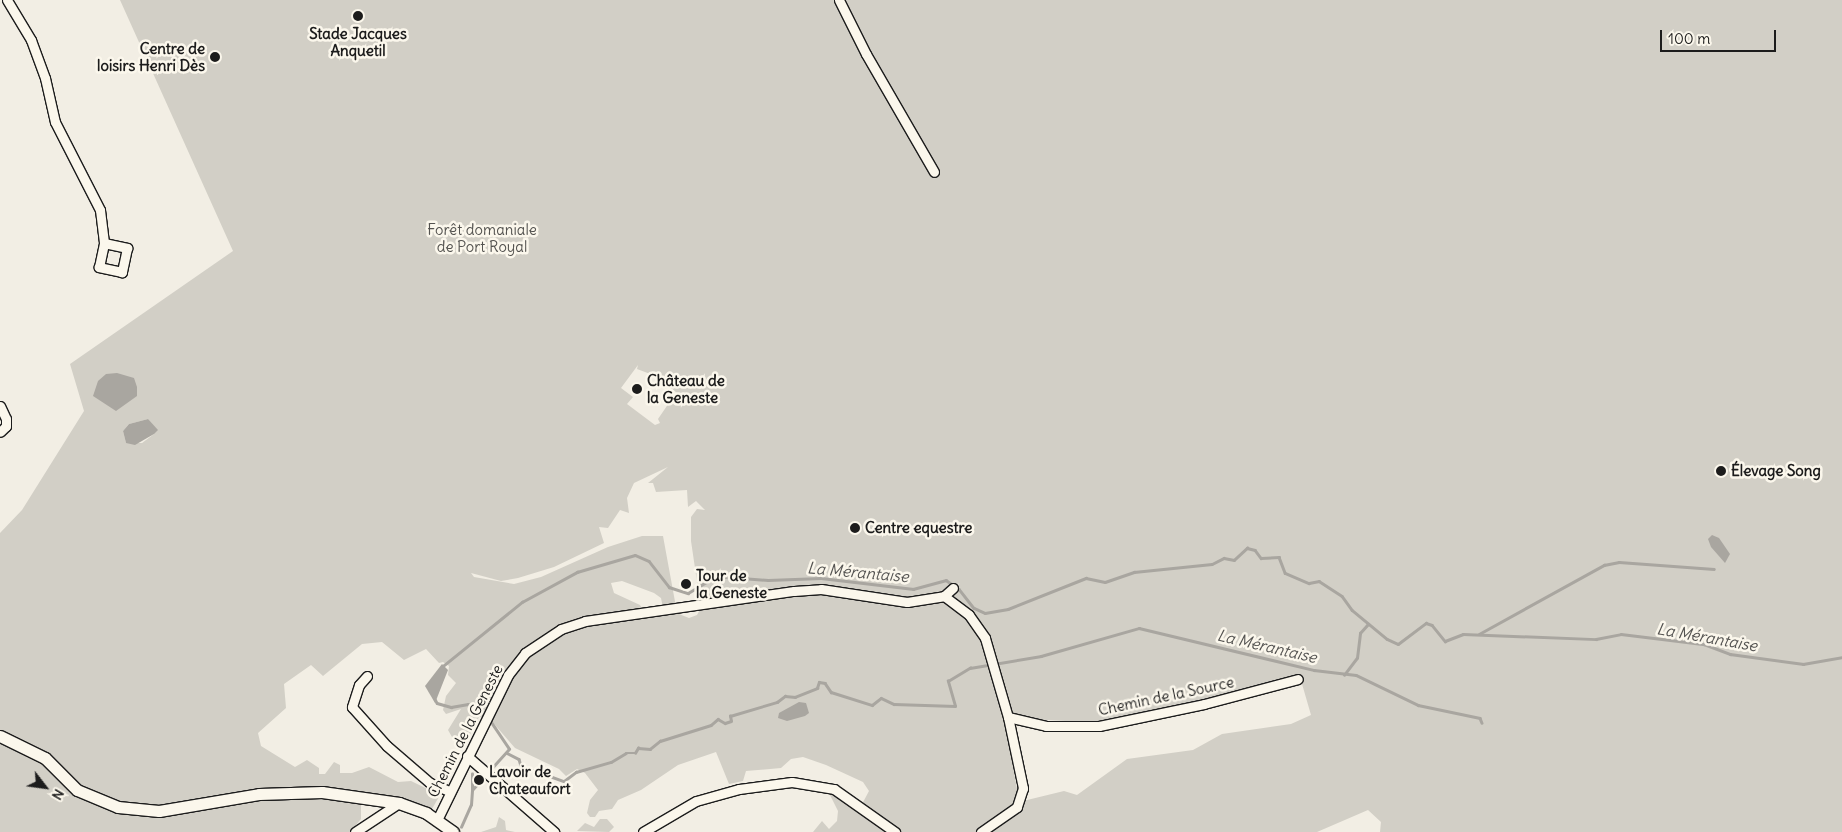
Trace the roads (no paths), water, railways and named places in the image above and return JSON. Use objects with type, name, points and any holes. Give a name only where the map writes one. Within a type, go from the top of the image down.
[{"type":"main road","points":[[0,736],[45,758],[77,790],[118,807],[159,811],[259,794],[322,792],[399,803],[437,820],[453,832]]},
{"type":"street","points":[[7,0],[33,47],[45,78],[55,122],[100,210],[104,243]]},
{"type":"street","points":[[839,0],[866,54],[934,172]]},
{"type":"street","points":[[0,406],[6,419],[6,426],[0,432]]},
{"type":"street","points":[[953,588],[944,596],[969,615],[984,638],[990,663],[1008,717],[1023,788],[1021,802],[981,832]]},
{"type":"street","name":"Chemin de la Geneste","points":[[437,820],[449,791],[508,674],[525,653],[549,636],[585,621],[820,589],[907,602],[944,596]]},
{"type":"street","points":[[367,676],[359,685],[352,706],[387,746],[430,783],[449,791]]},
{"type":"street","name":"Chemin de la Source","points":[[1008,717],[1046,726],[1099,726],[1204,704],[1298,679]]},
{"type":"street","points":[[467,756],[554,832]]},
{"type":"street","points":[[643,832],[704,798],[739,788],[792,782],[834,789],[895,832]]},
{"type":"street","points":[[355,832],[399,803]]},
{"type":"waterway","name":"La Mérantaise","points":[[443,666],[522,602],[577,572],[635,555],[649,561],[669,587],[688,593],[716,576],[768,580],[821,578],[913,589],[946,580],[959,589],[974,608],[985,613],[1008,609],[1086,578],[1105,582],[1134,572],[1212,564],[1224,558],[1234,560],[1247,548],[1255,550],[1261,558],[1279,557],[1285,573],[1309,583],[1319,581],[1342,596],[1352,610],[1387,639],[1398,644],[1426,623],[1432,625],[1445,641],[1463,634],[1596,639],[1621,634],[1704,644],[1730,654],[1803,664],[1842,657]]},
{"type":"waterway","name":"La Mérantaise","points":[[1479,634],[1604,565],[1619,562],[1714,569]]},
{"type":"waterway","name":"La Mérantaise","points":[[1344,675],[1357,658],[1360,633],[1368,624]]},
{"type":"waterway","name":"La Mérantaise","points":[[507,753],[519,759],[523,773],[533,770],[564,781],[576,772],[611,762],[626,753],[635,753],[638,748],[650,749],[660,741],[711,725],[718,719],[725,723],[731,721],[730,716],[777,702],[785,696],[795,697],[817,688],[819,682],[825,683],[831,692],[872,705],[881,698],[894,704],[955,706],[948,681],[970,668],[1041,656],[1139,628],[1314,670],[1356,675],[1418,705],[1480,718],[1482,723]]},
{"type":"waterway","name":"La Mérantaise","points":[[435,699],[437,703],[451,707],[468,704],[485,715]]},
{"type":"waterway","name":"La Mérantaise","points":[[461,827],[471,805],[472,790],[509,749],[489,719]]},
{"type":"waterway","points":[[472,774],[472,790]]},
{"type":"place","name":"Stade Jacques Anquetil","points":[[358,16]]},
{"type":"place","name":"Centre de loisirs Henri Dès","points":[[215,57]]},
{"type":"place","name":"Château de la Geneste","points":[[637,389]]},
{"type":"place","name":"Élevage Song","points":[[1721,471]]},
{"type":"place","name":"Centre equestre","points":[[855,528]]},
{"type":"place","name":"Tour de la Geneste","points":[[686,584]]},
{"type":"place","name":"Lavoir de Chateaufort","points":[[479,780]]},
{"type":"park label","name":"Forêt domaniale de Port Royal","points":[[482,238]]}]
